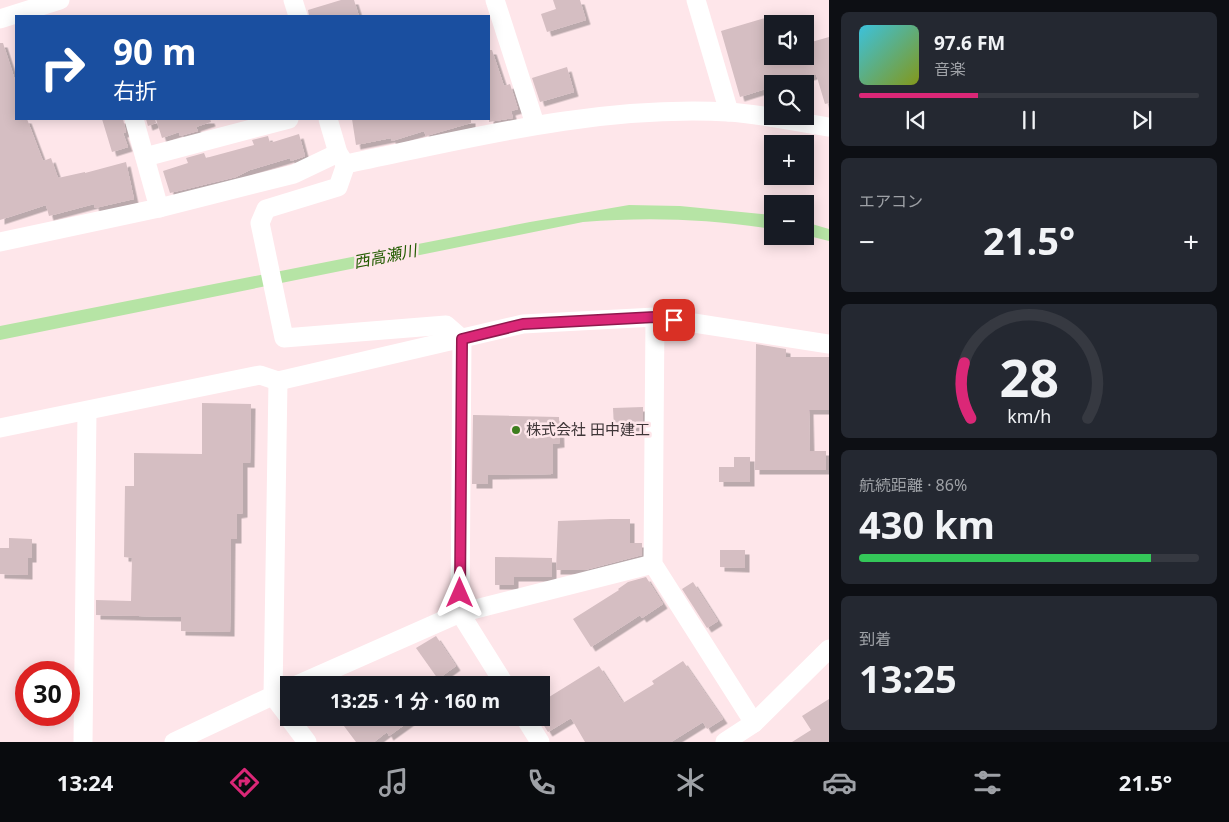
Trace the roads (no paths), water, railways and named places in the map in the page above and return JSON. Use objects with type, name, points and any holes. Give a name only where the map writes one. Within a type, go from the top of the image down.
[{"type":"street","points":[[0,19],[60,0]]},
{"type":"street","points":[[293,0],[298,15]]},
{"type":"street","points":[[495,0],[535,124]]},
{"type":"street","points":[[696,0],[729,112]]},
{"type":"street","points":[[0,242],[159,208],[294,174],[342,159],[535,124],[636,112],[729,112],[829,127]]},
{"type":"street","points":[[134,120],[159,208]]},
{"type":"street","points":[[145,157],[285,120]]},
{"type":"street","points":[[328,120],[342,159],[338,187],[266,209],[260,223],[284,338],[446,325],[462,339],[460,613],[499,676]]},
{"type":"street","points":[[655,317],[653,564],[754,723]]},
{"type":"street","points":[[0,428],[87,412],[260,375],[278,381],[523,324],[655,317],[829,344]]},
{"type":"street","points":[[278,381],[281,676]]},
{"type":"street","points":[[83,742],[87,412]]},
{"type":"street","points":[[317,676],[460,613],[653,564]]},
{"type":"street","points":[[725,742],[754,723],[829,649]]},
{"type":"street","points":[[174,742],[280,692]]},
{"type":"street","points":[[295,726],[307,742]]},
{"type":"street","points":[[530,726],[540,742]]},
{"type":"water","name":"西高瀬川","points":[[629,205],[680,206],[764,214],[764,228],[678,220],[583,222],[0,340],[0,326],[530,222]]},
{"type":"water","points":[[814,225],[829,229],[829,241],[814,237]]},
{"type":"place","name":"株式会社 田中建工","points":[[516,430]]}]
